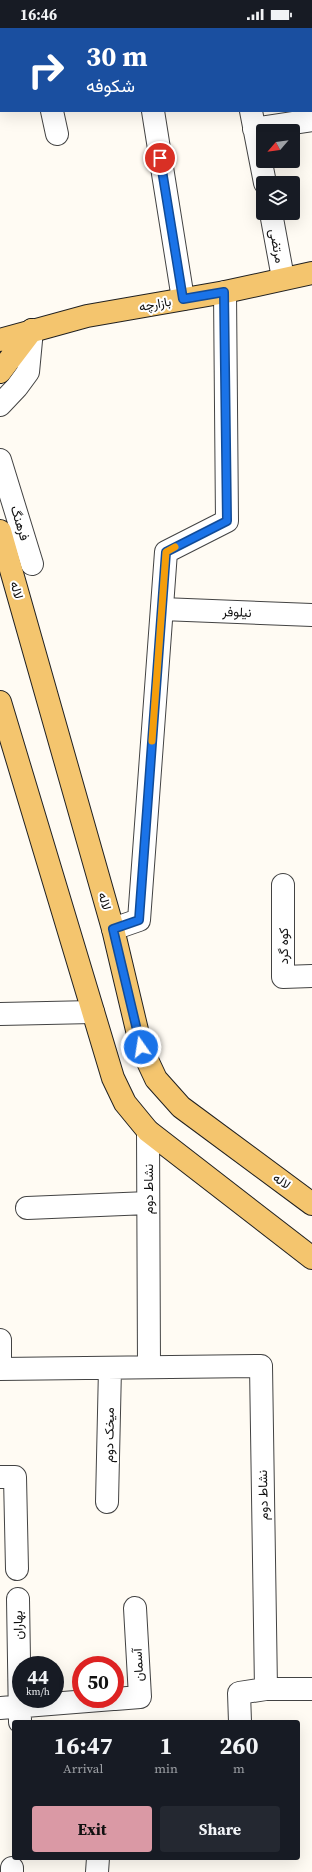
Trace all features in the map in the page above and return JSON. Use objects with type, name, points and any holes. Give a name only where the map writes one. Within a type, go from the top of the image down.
[{"type":"main road","name":"بازارچه","points":[[0,340],[87,316],[224,292],[312,273]]},
{"type":"main road","points":[[0,372],[32,330]]},
{"type":"main road","name":"لاله","points":[[0,530],[8,589],[113,929],[141,1047],[156,1079],[180,1107],[312,1204]]},
{"type":"main road","points":[[0,702],[113,1078],[125,1103],[148,1131],[312,1258]]},
{"type":"street","points":[[52,112],[57,134]]},
{"type":"street","points":[[153,112],[183,299]]},
{"type":"street","points":[[264,176],[253,120],[312,120]]},
{"type":"street","name":"مرتضی","points":[[272,220],[284,278]]},
{"type":"street","points":[[113,929],[139,920],[166,552],[227,521],[224,292]]},
{"type":"street","points":[[0,405],[17,387],[28,372],[32,330]]},
{"type":"street","name":"فرهنگ","points":[[0,460],[32,564]]},
{"type":"street","name":"نیلوفر","points":[[162,610],[312,615]]},
{"type":"street","name":"کوه گرد","points":[[283,885],[283,977],[312,976]]},
{"type":"street","points":[[0,1014],[93,1012]]},
{"type":"street","name":"نشاط دوم","points":[[148,1131],[149,1367]]},
{"type":"street","points":[[27,1208],[148,1203]]},
{"type":"street","name":"نشاط دوم","points":[[0,1340],[0,1368],[261,1366],[266,1689]]},
{"type":"street","name":"میخک دوم","points":[[107,1502],[110,1368]]},
{"type":"street","points":[[0,1477],[15,1477],[17,1569]]},
{"type":"street","name":"بهاران","points":[[13,1712],[18,1599]]},
{"type":"street","name":"آسمان","points":[[124,1698],[140,1697],[135,1608]]},
{"type":"street","points":[[240,1720],[239,1693],[266,1689],[312,1689]]},
{"type":"street","name":"آسمان","points":[[13,1712],[72,1704]]},
{"type":"street","points":[[97,1872],[98,1860]]},
{"type":"slow traffic","points":[[152,741],[166,552],[175,547]]},
{"type":"route","points":[[141,1047],[113,929],[139,920],[166,552],[227,521],[224,292],[183,299],[160,158]]}]
